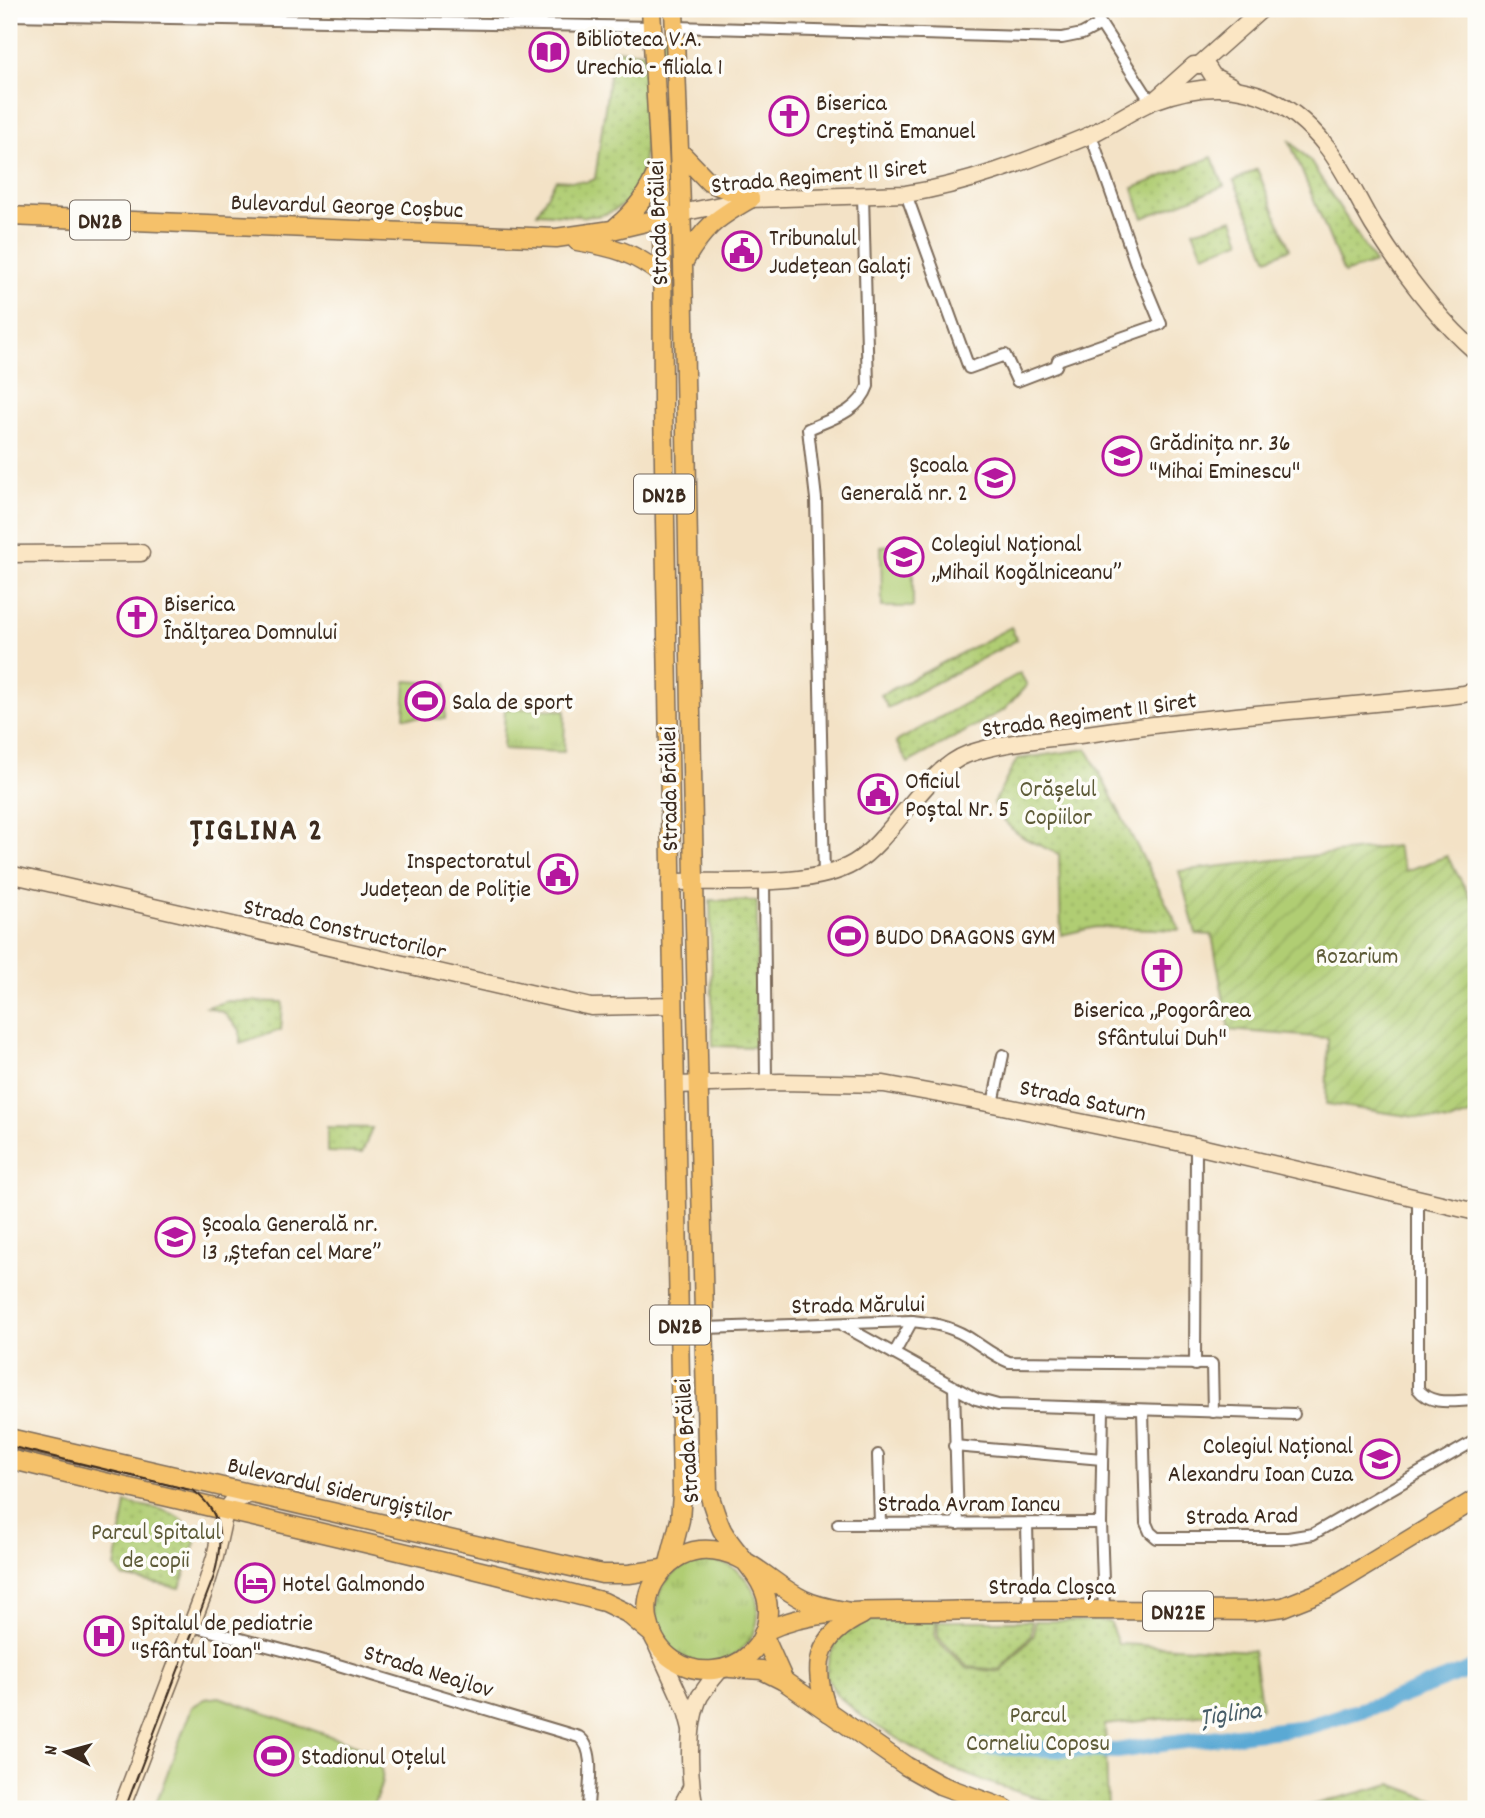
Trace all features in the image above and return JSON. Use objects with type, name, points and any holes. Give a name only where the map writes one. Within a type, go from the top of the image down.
[{"type":"main road","name":"Strada Brăilei","points":[[674,9],[683,263],[708,1490],[723,1531],[765,1592],[768,1611],[764,1633]]},
{"type":"main road","name":"Strada Brăilei","points":[[652,18],[662,218],[670,882],[682,1494],[680,1520],[666,1566],[654,1582],[648,1598],[647,1616],[653,1637]]},
{"type":"main road","points":[[680,152],[709,182],[750,199]]},
{"type":"main road","points":[[612,230],[626,219],[647,194],[658,170],[660,155]]},
{"type":"main road","points":[[683,263],[698,237],[711,224],[750,199]]},
{"type":"main road","name":"Bulevardul George Coșbuc","points":[[9,216],[556,238],[612,230],[681,213]]},
{"type":"main road","name":"DN2B","points":[[556,238],[601,245],[635,256],[663,276]]},
{"type":"main road","name":"Bulevardul Siderurgiștilor","points":[[9,1438],[602,1574],[629,1574],[666,1566]]},
{"type":"main road","name":"Bulevardul Siderurgiștilor","points":[[9,1459],[225,1512],[382,1546],[604,1602],[626,1613],[653,1637]]},
{"type":"main road","name":"Strada Cloșca","points":[[764,1633],[798,1618],[859,1612],[1253,1611],[1283,1607],[1326,1590],[1476,1499]]},
{"type":"main road","points":[[666,1566],[686,1553],[699,1550],[727,1553],[742,1560]]},
{"type":"main road","name":"Strada Cloșca","points":[[742,1560],[803,1600],[859,1612]]},
{"type":"main road","points":[[828,1712],[819,1683],[818,1664],[822,1651],[836,1631],[859,1612]]},
{"type":"main road","points":[[724,1669],[751,1653],[764,1633]]},
{"type":"main road","name":"DN2B","points":[[764,1633],[784,1681]]},
{"type":"main road","points":[[653,1637],[666,1655],[685,1667],[707,1671],[745,1667],[784,1681],[906,1766],[940,1784],[1006,1809]]},
{"type":"street","points":[[360,21],[361,9]]},
{"type":"street","points":[[1091,9],[1152,102]]},
{"type":"street","points":[[1262,9],[1224,43],[1200,78],[1274,101],[1298,118],[1321,140],[1399,264],[1426,299],[1476,352]]},
{"type":"street","points":[[9,15],[360,21],[652,18]]},
{"type":"street","points":[[675,27],[1062,38],[1082,34],[1099,25]]},
{"type":"street","name":"Strada Regiment 11 Siret","points":[[681,213],[750,199],[906,194],[978,178],[1091,135],[1200,78]]},
{"type":"street","points":[[906,194],[969,368],[1005,355],[1017,381],[1056,366],[1058,360],[1161,324],[1136,264],[1091,135]]},
{"type":"street","points":[[824,876],[816,499],[808,429],[854,407],[864,397],[868,386],[863,195]]},
{"type":"street","points":[[9,554],[141,553]]},
{"type":"street","name":"Strada Regiment 11 Siret","points":[[670,882],[824,876],[856,862],[939,774],[962,757],[1024,741],[1126,728],[1451,696],[1476,691]]},
{"type":"street","name":"Strada Constructorilor","points":[[9,874],[569,1002],[597,1007],[673,1005]]},
{"type":"street","points":[[764,880],[766,1082]]},
{"type":"street","points":[[993,1104],[1003,1055]]},
{"type":"street","name":"Strada Saturn","points":[[675,1085],[766,1082],[884,1084],[1196,1146],[1476,1212]]},
{"type":"street","points":[[1195,1365],[1196,1146]]},
{"type":"street","points":[[1418,1199],[1418,1389],[1432,1401],[1476,1400]]},
{"type":"street","points":[[894,1354],[912,1321]]},
{"type":"street","name":"Strada Mărului","points":[[705,1328],[912,1321],[938,1324],[954,1330],[994,1356],[1009,1362],[1212,1364],[1213,1412]]},
{"type":"street","points":[[841,1325],[954,1388],[976,1399],[998,1405],[1294,1414]]},
{"type":"street","points":[[954,1388],[958,1524]]},
{"type":"street","points":[[1103,1410],[1101,1523],[1104,1610]]},
{"type":"street","name":"Strada Arad","points":[[1143,1411],[1146,1523],[1157,1538],[1288,1538],[1313,1534],[1476,1440]]},
{"type":"street","points":[[954,1446],[1102,1459]]},
{"type":"street","points":[[878,1455],[880,1524]]},
{"type":"street","points":[[121,1809],[192,1626],[215,1557],[225,1512],[233,1501],[251,1494]]},
{"type":"street","name":"Strada Avram Iancu","points":[[838,1524],[1101,1523]]},
{"type":"street","points":[[1027,1524],[1029,1610]]},
{"type":"street","name":"Strada Neajlov","points":[[192,1626],[335,1664],[579,1737],[590,1751],[588,1809]]},
{"type":"street","points":[[653,1637],[686,1710],[691,1731]]},
{"type":"street","points":[[695,1809],[691,1788],[691,1731],[701,1696],[724,1669]]},
{"type":"street","points":[[680,1809],[691,1788]]},
{"type":"green space","points":[[665,34],[672,195],[670,196],[660,36]]},
{"type":"green space","points":[[613,50],[644,52],[645,139],[638,186],[627,202],[602,215],[582,217],[537,213],[556,180],[588,182],[595,179]]},
{"type":"green space","points":[[1289,140],[1310,161],[1375,263],[1344,273]]},
{"type":"green space","points":[[1212,157],[1224,186],[1143,218],[1133,188]]},
{"type":"green space","points":[[1257,169],[1290,249],[1268,259],[1234,181]]},
{"type":"green space","points":[[1233,219],[1241,241],[1203,254],[1193,231]]},
{"type":"green space","points":[[913,544],[913,607],[882,607],[881,546]]},
{"type":"green space","points":[[1011,627],[1017,640],[888,708],[881,695]]},
{"type":"green space","points":[[1020,673],[1027,685],[1004,710],[908,763],[896,742]]},
{"type":"green space","name":"Sala de sport","points":[[406,681],[446,684],[445,719],[404,717]]},
{"type":"green space","points":[[505,708],[565,710],[564,752],[503,749]]},
{"type":"green space","name":"Orășelul Copiilor","points":[[1087,749],[1180,930],[1096,927],[1061,935],[1059,854],[1020,836],[1006,823],[994,803],[1017,759]]},
{"type":"green space","name":"Rozarium","points":[[1396,846],[1406,871],[1447,856],[1473,902],[1476,902],[1476,1113],[1449,1122],[1326,1104],[1328,1038],[1229,1030],[1212,935],[1196,934],[1179,871]]},
{"type":"green space","points":[[710,900],[757,901],[757,1047],[713,1046]]},
{"type":"green space","points":[[228,1001],[283,1002],[281,1030],[240,1043],[240,1030],[223,1012],[207,1007]]},
{"type":"green space","points":[[327,1127],[372,1128],[362,1153],[327,1152]]},
{"type":"green space","name":"Parcul Spitalul de copii","points":[[126,1503],[167,1511],[190,1529],[196,1539],[180,1588],[123,1577],[115,1567]]},
{"type":"green space","points":[[707,1561],[727,1564],[750,1583],[755,1592],[758,1612],[755,1632],[736,1655],[727,1660],[707,1663],[687,1660],[664,1641],[659,1632],[656,1612],[659,1592],[678,1569],[687,1564]]},
{"type":"green space","name":"Parcul Corneliu Coposu","points":[[870,1620],[936,1621],[935,1638],[966,1668],[1001,1672],[1034,1635],[1035,1621],[1109,1621],[1118,1644],[1253,1651],[1262,1708],[1105,1725],[1108,1809],[1071,1809],[938,1763],[865,1719],[836,1694],[826,1675],[829,1656],[839,1637],[855,1624]]},
{"type":"green space","points":[[938,1621],[1032,1621],[1031,1635],[1000,1670],[968,1667],[938,1637]]},
{"type":"green space","name":"Stadionul Oțelul","points":[[219,1697],[370,1750],[382,1773],[381,1785],[372,1809],[154,1809],[192,1707],[205,1699]]},
{"type":"green space","points":[[1391,1784],[1459,1809],[1297,1809]]},
{"type":"waterway","name":"Țiglina","points":[[980,1747],[1117,1751],[1306,1727],[1384,1703],[1476,1667]]},
{"type":"tram line","points":[[9,1446],[194,1491],[204,1500],[216,1519],[220,1540],[214,1576],[125,1809]]},
{"type":"place","name":"Biblioteca V.A. Urechia - filiala 1","points":[[549,52]]},
{"type":"place","name":"Biserica Creștină Emanuel","points":[[789,116]]},
{"type":"place","name":"Tribunalul Județean Galați","points":[[742,251]]},
{"type":"place","name":"Grădinița nr. 36 \"Mihai Eminescu\"","points":[[1122,456]]},
{"type":"place","name":"Școala Generală nr. 2","points":[[995,478]]},
{"type":"place","name":"Colegiul Național „Mihail Kogălniceanu”","points":[[904,557]]},
{"type":"place","name":"Biserica Înălțarea Domnului","points":[[137,617]]},
{"type":"place","name":"Sala de sport","points":[[425,701]]},
{"type":"place","name":"Oficiul Poștal Nr. 5","points":[[878,794]]},
{"type":"place","name":"Inspectoratul Județean de Poliție","points":[[558,874]]},
{"type":"place","name":"BUDO DRAGONS GYM","points":[[848,936]]},
{"type":"place","name":"Biserica „Pogorârea Sfântului Duh\"","points":[[1162,970]]},
{"type":"place","name":"Școala Generală nr. 13 „Ștefan cel Mare”","points":[[175,1237]]},
{"type":"place","name":"Colegiul Național Alexandru Ioan Cuza","points":[[1380,1459]]},
{"type":"place","name":"Hotel Galmondo","points":[[255,1583]]},
{"type":"place","name":"Spitalul de pediatrie \"Sfântul Ioan\"","points":[[104,1636]]},
{"type":"place","name":"Stadionul Oțelul","points":[[274,1756]]},
{"type":"district","name":"ȚIGLINA 2","points":[[257,828]]}]
